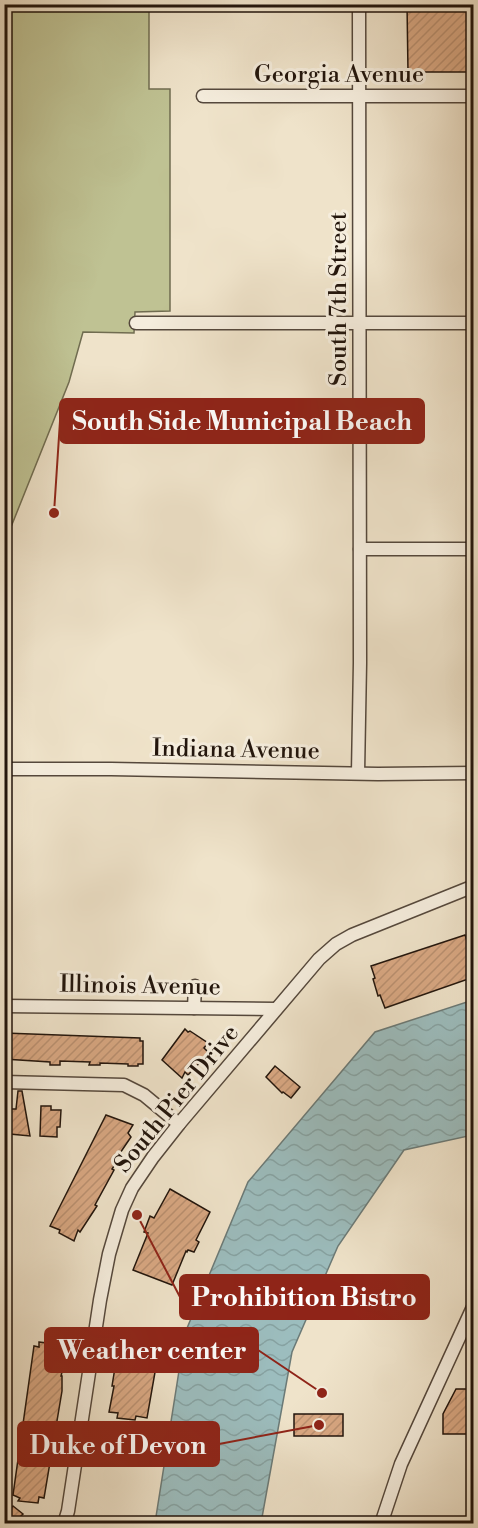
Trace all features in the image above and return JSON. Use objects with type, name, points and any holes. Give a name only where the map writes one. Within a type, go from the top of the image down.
[{"type":"street","name":"South 7th Street","points":[[358,773],[359,4]]},
{"type":"street","name":"Georgia Avenue","points":[[204,96],[474,96]]},
{"type":"street","points":[[136,323],[474,323]]},
{"type":"street","points":[[360,549],[474,549]]},
{"type":"street","name":"Indiana Avenue","points":[[4,769],[471,774]]},
{"type":"street","name":"South Pier Drive","points":[[64,1524],[68,1511],[100,1300],[113,1238],[132,1188],[179,1124],[319,959],[336,944],[352,935],[474,886]]},
{"type":"street","points":[[194,1008],[195,986]]},
{"type":"street","name":"Illinois Avenue","points":[[4,1006],[276,1009]]},
{"type":"street","points":[[4,1082],[124,1085],[144,1095],[179,1124]]},
{"type":"street","points":[[381,1524],[401,1464],[474,1305]]},
{"type":"green space","points":[[14,5],[149,5],[149,89],[170,89],[170,311],[135,312],[134,333],[83,332],[69,382],[5,542],[5,33]]},
{"type":"water","points":[[473,1000],[473,1135],[404,1150],[338,1246],[292,1352],[261,1523],[155,1523],[185,1333],[248,1182],[375,1032]]},
{"type":"building","points":[[407,4],[474,4],[474,72],[408,72]]},
{"type":"building","points":[[465,935],[469,947],[474,945],[474,977],[385,1008],[380,995],[378,996],[371,966]]},
{"type":"building","points":[[185,1029],[208,1043],[204,1048],[209,1053],[188,1075],[185,1072],[182,1078],[162,1060]]},
{"type":"building","points":[[4,1033],[140,1038],[140,1041],[143,1041],[143,1064],[138,1064],[138,1066],[100,1063],[100,1065],[89,1065],[90,1062],[60,1061],[60,1065],[50,1065],[50,1062],[4,1059]]},
{"type":"building","points":[[275,1066],[300,1087],[291,1098],[282,1093],[266,1077]]},
{"type":"building","points":[[18,1091],[22,1091],[30,1136],[10,1134],[7,1109],[16,1109]]},
{"type":"building","points":[[41,1106],[51,1106],[51,1110],[61,1110],[57,1137],[40,1136]]},
{"type":"building","points":[[106,1115],[133,1125],[128,1133],[131,1137],[118,1156],[120,1157],[112,1169],[114,1170],[95,1205],[97,1206],[80,1232],[78,1230],[74,1241],[59,1233],[60,1230],[50,1226]]},
{"type":"building","points":[[170,1189],[210,1212],[196,1240],[199,1242],[194,1252],[186,1251],[172,1285],[133,1270],[148,1233],[144,1232],[150,1216],[154,1218]]},
{"type":"building","points":[[121,1331],[161,1338],[147,1418],[136,1416],[135,1420],[117,1418],[118,1413],[109,1412]]},
{"type":"building","points":[[39,1342],[63,1345],[62,1351],[67,1352],[61,1376],[62,1391],[44,1498],[39,1497],[38,1503],[18,1501],[20,1498],[13,1495],[34,1346],[39,1347]]},
{"type":"building","points":[[456,1389],[474,1389],[474,1434],[443,1434],[443,1414]]},
{"type":"building","points":[[294,1414],[343,1414],[343,1436],[294,1436]]},
{"type":"building","points":[[13,1506],[23,1514],[20,1517],[29,1524],[4,1524],[4,1515]]},
{"type":"place","name":"South Side Municipal Beach","points":[[54,513]]},
{"type":"place","name":"Prohibition Bistro","points":[[137,1215]]},
{"type":"place","name":"Weather center","points":[[322,1393]]},
{"type":"place","name":"Duke of Devon","points":[[319,1425]]}]
